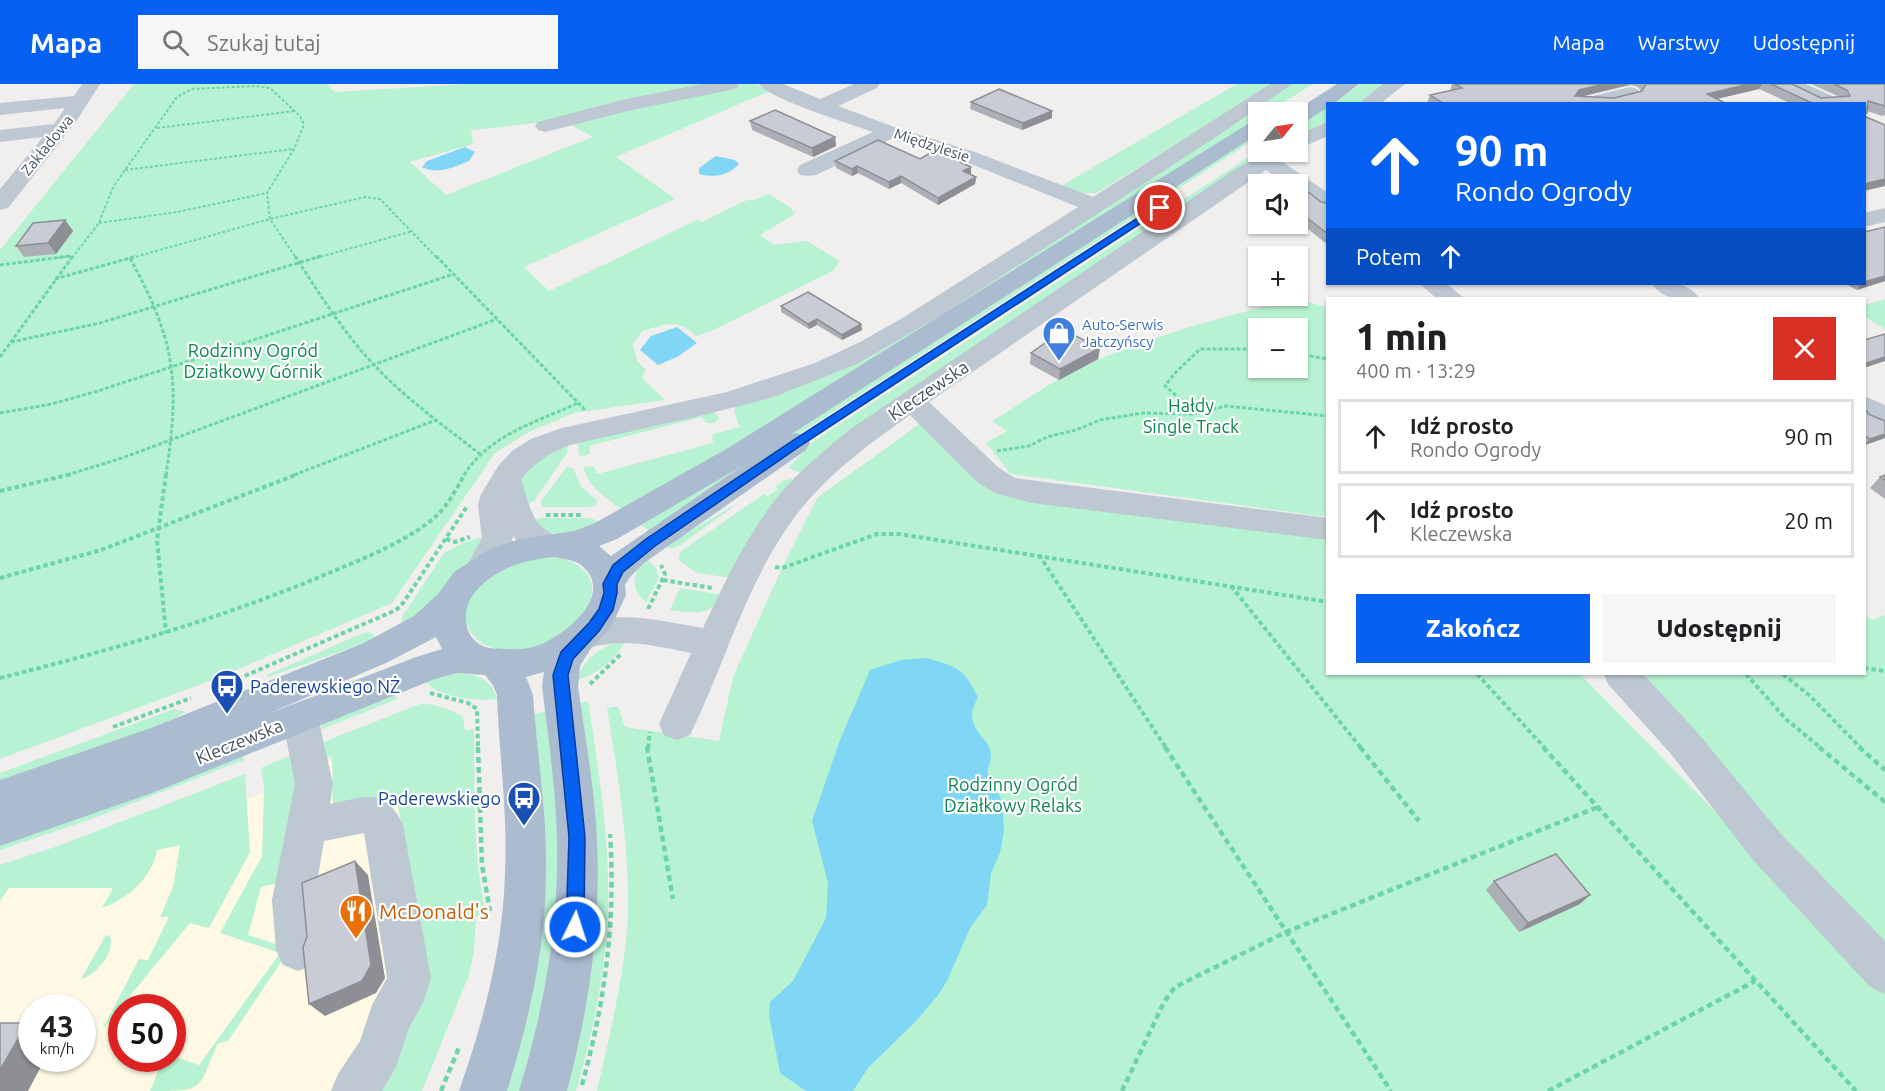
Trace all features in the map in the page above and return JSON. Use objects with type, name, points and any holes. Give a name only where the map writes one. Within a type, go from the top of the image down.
[{"type":"main road","points":[[1295,102],[1324,84]]},
{"type":"main road","points":[[1308,111],[1350,84]]},
{"type":"main road","points":[[483,1091],[498,1047],[515,977],[526,872],[515,695],[508,677],[487,661],[460,648],[450,631],[449,621],[453,600],[465,583],[482,567],[520,549],[577,542],[606,531],[738,454],[1248,132]]},
{"type":"main road","name":"Kleczewska","points":[[610,588],[612,576],[625,561],[799,441],[1253,162]]},
{"type":"main road","points":[[543,1091],[554,1057],[566,998],[575,927],[577,837],[560,686],[562,664],[606,610],[610,588],[608,574],[597,559],[578,549],[551,545]]},
{"type":"main road","name":"Kleczewska","points":[[0,797],[177,736],[284,691],[412,635],[435,621],[453,600]]},
{"type":"main road","points":[[487,661],[528,663],[561,652],[582,639]]},
{"type":"main road","name":"Kleczewska","points":[[0,828],[138,781],[447,661],[487,661]]},
{"type":"street","points":[[545,126],[626,105],[730,84]]},
{"type":"street","name":"Międzylesie","points":[[768,84],[890,132],[968,156],[1095,206]]},
{"type":"street","points":[[821,106],[870,84]]},
{"type":"street","points":[[482,567],[497,544],[498,531],[494,520],[493,500],[522,458],[555,440],[749,394],[798,379],[838,363],[892,334],[1283,84]]},
{"type":"street","points":[[1370,102],[1396,84]]},
{"type":"street","points":[[1791,84],[1809,92],[1833,95]]},
{"type":"street","points":[[1588,102],[1622,88],[1647,102]]},
{"type":"street","points":[[0,109],[86,92]]},
{"type":"street","name":"Zakładowa","points":[[0,203],[60,129],[86,92]]},
{"type":"street","points":[[0,136],[60,129]]},
{"type":"street","points":[[1308,138],[1326,129]]},
{"type":"street","points":[[808,170],[890,132]]},
{"type":"street","name":"Kleczewska","points":[[677,724],[751,563],[782,513],[816,474],[859,437],[1255,162]]},
{"type":"street","points":[[1280,162],[1326,202]]},
{"type":"street","points":[[1433,285],[1451,297]]},
{"type":"street","points":[[1666,285],[1686,297]]},
{"type":"street","points":[[912,401],[988,475],[1006,486],[1032,492],[1326,529]]},
{"type":"street","points":[[1866,406],[1885,418]]},
{"type":"street","points":[[506,480],[522,527],[535,540],[551,545]]},
{"type":"street","points":[[610,588],[621,604],[718,635]]},
{"type":"street","points":[[582,639],[611,628],[718,635]]},
{"type":"street","points":[[1622,675],[1684,743],[1767,847],[1885,972]]},
{"type":"street","points":[[298,950],[293,900],[314,784],[300,717]]},
{"type":"street","points":[[306,827],[369,814],[380,819],[409,978],[407,987],[388,1021],[380,1051],[355,1091]]},
{"type":"street","points":[[330,1091],[360,1044],[388,1021]]},
{"type":"path","points":[[0,357],[55,279],[99,223],[105,203],[125,170],[177,97],[192,89],[255,86],[270,88],[295,111],[304,125],[294,148],[267,193],[270,219],[333,314],[374,364],[436,420],[480,454]]},
{"type":"path","points":[[156,128],[295,111]]},
{"type":"path","points":[[125,170],[294,148]]},
{"type":"path","points":[[99,223],[177,212],[267,193]]},
{"type":"path","points":[[55,279],[270,219],[374,197],[386,202],[578,403]]},
{"type":"path","points":[[11,342],[75,330],[245,278],[413,231]]},
{"type":"path","points":[[0,265],[72,256]]},
{"type":"path","points":[[130,258],[156,307],[166,334],[173,367],[172,438],[158,529],[166,633]]},
{"type":"path","points":[[0,413],[74,398],[454,274]]},
{"type":"path","points":[[0,491],[68,475],[497,319]]},
{"type":"path","points":[[1192,414],[1185,404],[1165,386],[1166,382],[1200,349],[1248,350]]},
{"type":"path","points":[[1308,356],[1326,359]]},
{"type":"path","points":[[969,456],[1029,446],[1047,437],[1111,417],[1143,413],[1192,414],[1226,406],[1326,416]]},
{"type":"path","points":[[0,578],[101,550],[436,420]]},
{"type":"path","points":[[227,683],[396,610],[403,603],[470,501]]},
{"type":"path","points":[[0,678],[166,633],[296,588],[380,551],[428,523]]},
{"type":"path","points":[[751,563],[782,568],[877,534],[934,538],[1326,602]]},
{"type":"path","points":[[1039,555],[1391,1091]]},
{"type":"path","points":[[663,580],[736,592]]},
{"type":"path","points":[[1231,585],[1419,821]]},
{"type":"path","points":[[1866,668],[1885,671]]},
{"type":"path","points":[[1478,675],[1856,1091]]},
{"type":"path","points":[[1747,675],[1787,720],[1885,802]]},
{"type":"path","points":[[1784,675],[1819,702],[1867,756],[1885,770]]},
{"type":"path","points":[[106,729],[196,697]]},
{"type":"path","points":[[673,899],[647,745],[651,727],[677,724]]},
{"type":"path","points":[[1122,1091],[1164,1002],[1175,987],[1286,932],[1598,807]]},
{"type":"path","points":[[1548,1091],[1755,981]]},
{"type":"shaded area","points":[[362,747],[466,875],[413,1091],[0,1091],[0,879],[204,819]]},
{"type":"green space","name":"Rodzinny Ogród Działkowy Górnik","points":[[134,84],[326,84],[335,92],[468,84],[755,84],[770,91],[616,157],[675,199],[524,267],[549,291],[697,220],[702,222],[749,199],[753,201],[768,194],[790,207],[795,214],[760,235],[774,245],[807,241],[840,261],[833,271],[711,331],[696,336],[682,326],[670,324],[642,331],[633,345],[637,361],[646,370],[642,378],[665,400],[574,413],[529,432],[495,453],[392,603],[215,679],[0,759],[0,250]],"holes":[[[547,122],[569,124],[593,137],[446,195],[410,162],[473,144],[471,130]]]},
{"type":"green space","points":[[1237,84],[1272,84],[1097,193],[1081,193],[1059,187]]},
{"type":"green space","points":[[1291,84],[1313,84],[1284,102],[1261,102]]},
{"type":"green space","points":[[1361,84],[1388,84],[1361,102],[1334,102]]},
{"type":"green space","points":[[1326,107],[1326,124],[1308,133],[1308,118]]},
{"type":"green space","points":[[1248,110],[1248,124],[891,349],[624,511],[599,492],[586,475],[583,467],[594,466],[597,474],[713,443],[714,434],[740,427],[734,412],[736,406],[795,386]]},
{"type":"green space","points":[[1248,138],[1248,143],[649,531],[638,523],[803,423]]},
{"type":"green space","points":[[1248,158],[1248,162],[1252,162],[805,475],[788,468],[823,435]]},
{"type":"green space","points":[[1885,299],[1885,329],[1866,318],[1866,304]]},
{"type":"green space","name":"Hałdy Single Track","points":[[1308,302],[1326,307],[1326,517],[1011,474],[986,443],[1007,431],[992,421],[1058,380],[1085,365],[1171,333],[1268,306],[1308,306]]},
{"type":"green space","points":[[713,411],[719,417],[715,423],[706,423],[702,417],[589,446],[590,454],[580,457],[577,442]]},
{"type":"green space","name":"Rodzinny Ogród Działkowy Relaks","points":[[922,422],[977,479],[1326,536],[1326,675],[1581,675],[1746,843],[1885,991],[1885,1091],[597,1091],[621,979],[628,912],[625,835],[607,708],[618,706],[625,727],[719,741],[733,677],[782,568],[817,498]]},
{"type":"green space","points":[[568,445],[567,453],[534,501],[523,506],[521,478],[530,465]]},
{"type":"green space","points":[[567,467],[573,468],[581,487],[597,500],[596,504],[591,507],[542,507],[541,501]]},
{"type":"green space","points":[[791,479],[796,481],[732,578],[697,573],[679,560],[680,552],[764,494],[768,496],[778,489],[775,487],[783,481]]},
{"type":"green space","points":[[740,502],[679,546],[671,549],[666,545]]},
{"type":"green space","points":[[590,518],[604,523],[561,534],[545,531],[533,520]]},
{"type":"green space","points":[[488,535],[477,555],[458,570],[427,610],[401,623],[404,614],[444,553],[461,544]]},
{"type":"green space","points":[[549,556],[568,561],[581,568],[589,577],[592,588],[590,600],[584,613],[574,625],[561,637],[529,648],[497,649],[478,640],[466,623],[465,613],[472,592],[500,568],[520,561]]},
{"type":"green space","points":[[645,558],[656,568],[659,578],[646,602],[635,587],[638,570]]},
{"type":"green space","points":[[680,588],[724,595],[713,607],[701,612],[670,610]]},
{"type":"green space","points":[[1885,615],[1885,946],[1792,849],[1674,708],[1641,675],[1866,675],[1866,616],[1872,620]]},
{"type":"green space","points":[[371,632],[376,639],[268,677],[267,675],[363,633]]},
{"type":"green space","points":[[626,640],[605,665],[591,675],[575,681],[584,665],[595,653],[609,645]]},
{"type":"green space","points":[[447,672],[477,676],[489,684],[497,699],[469,699],[446,694],[429,685],[425,679]]},
{"type":"green space","points":[[395,691],[397,699],[320,730],[323,723]]},
{"type":"green space","points":[[588,701],[605,831],[608,874],[607,928],[596,1011],[576,1091],[561,1091],[577,704]]},
{"type":"green space","points":[[420,704],[453,711],[463,717],[465,731],[474,729],[476,842],[485,909],[476,917],[474,951],[469,975],[422,1091],[364,1091],[416,902],[398,807],[392,803],[336,815],[331,756],[323,759],[321,743]]},
{"type":"green space","points":[[174,709],[186,712],[158,727],[0,786],[0,773]]},
{"type":"green space","points":[[548,710],[562,847],[557,950],[524,1091],[503,1091],[531,715]]},
{"type":"green space","points":[[296,753],[299,767],[281,880],[261,887],[248,935],[282,946],[283,959],[228,1041],[218,1043],[197,1085],[181,1090],[150,1091],[158,1072],[186,1072],[186,1060],[199,1065],[280,953],[220,933],[262,856],[264,787],[261,768]]},
{"type":"green space","points":[[243,754],[244,760],[97,817],[0,850],[0,840]]},
{"type":"green space","points":[[245,774],[250,852],[209,928],[190,923],[132,994],[121,994],[139,959],[148,960],[169,917],[160,917],[173,887],[180,845],[157,850],[150,870],[137,886],[121,899],[102,908],[113,888],[9,888],[0,901],[0,865],[58,846]]},
{"type":"green space","points":[[106,935],[110,936],[111,942],[107,956],[93,973],[81,979]]},
{"type":"water","points":[[465,147],[475,152],[469,161],[440,170],[422,167],[427,161]]},
{"type":"water","points":[[716,156],[735,160],[739,164],[720,175],[699,174],[699,168]]},
{"type":"water","points":[[677,327],[697,343],[677,357],[658,365],[640,350],[651,336]]},
{"type":"water","points":[[927,658],[958,670],[968,679],[978,697],[972,715],[977,730],[989,746],[991,753],[987,771],[1002,801],[1004,830],[1000,853],[991,873],[987,905],[970,928],[947,981],[938,995],[916,1021],[868,1068],[853,1091],[806,1091],[780,1073],[769,1015],[770,1002],[793,981],[826,918],[828,883],[812,821],[840,740],[870,670],[901,660]]},
{"type":"building","points":[[1455,84],[1604,84],[1579,90],[1575,96],[1614,98],[1642,91],[1646,84],[1749,84],[1707,94],[1723,102],[1441,102],[1430,95],[1462,88]]},
{"type":"building","points":[[1771,84],[1792,84],[1821,98],[1850,96],[1847,90],[1834,84],[1885,84],[1885,106],[1868,101],[1866,113],[1866,102],[1810,102]]},
{"type":"building","points":[[999,89],[1052,111],[1023,123],[971,102]]},
{"type":"building","points":[[775,110],[835,137],[812,148],[750,121]]},
{"type":"building","points":[[1866,117],[1885,125],[1885,179],[1866,184]]},
{"type":"building","points":[[878,140],[920,159],[935,150],[971,167],[963,171],[976,177],[938,198],[901,176],[889,182],[857,166],[852,169],[835,161]]},
{"type":"building","points":[[1308,192],[1321,202],[1326,203],[1326,232],[1308,219]]},
{"type":"building","points":[[65,220],[48,243],[16,246],[33,223]]},
{"type":"building","points":[[1885,227],[1885,276],[1866,281],[1866,232]]},
{"type":"building","points":[[808,292],[861,324],[842,335],[817,319],[808,324],[781,306]]},
{"type":"building","points":[[1062,331],[1100,348],[1060,369],[1031,353]]},
{"type":"building","points":[[1885,334],[1885,357],[1866,363],[1866,339]]},
{"type":"building","points":[[1866,411],[1885,421],[1885,434],[1870,439],[1866,436]]},
{"type":"building","points":[[1556,854],[1590,895],[1528,923],[1494,881]]},
{"type":"building","points":[[355,861],[371,965],[362,981],[309,1004],[303,947],[307,937],[302,883]]},
{"type":"building","points":[[0,1023],[18,1023],[18,1039],[0,1070]]},
{"type":"place","name":"Auto-Serwis Jatczyńscy","points":[[1059,362]]},
{"type":"place","name":"Paderewskiego NŻ","points":[[227,715]]},
{"type":"place","name":"Paderewskiego","points":[[524,827]]},
{"type":"place","name":"McDonald's","points":[[356,940]]},
{"type":"route","points":[[575,927],[577,837],[561,701],[562,664],[576,643],[587,635],[601,619],[609,601],[612,576],[617,569],[650,542],[799,441],[1160,208]]}]
